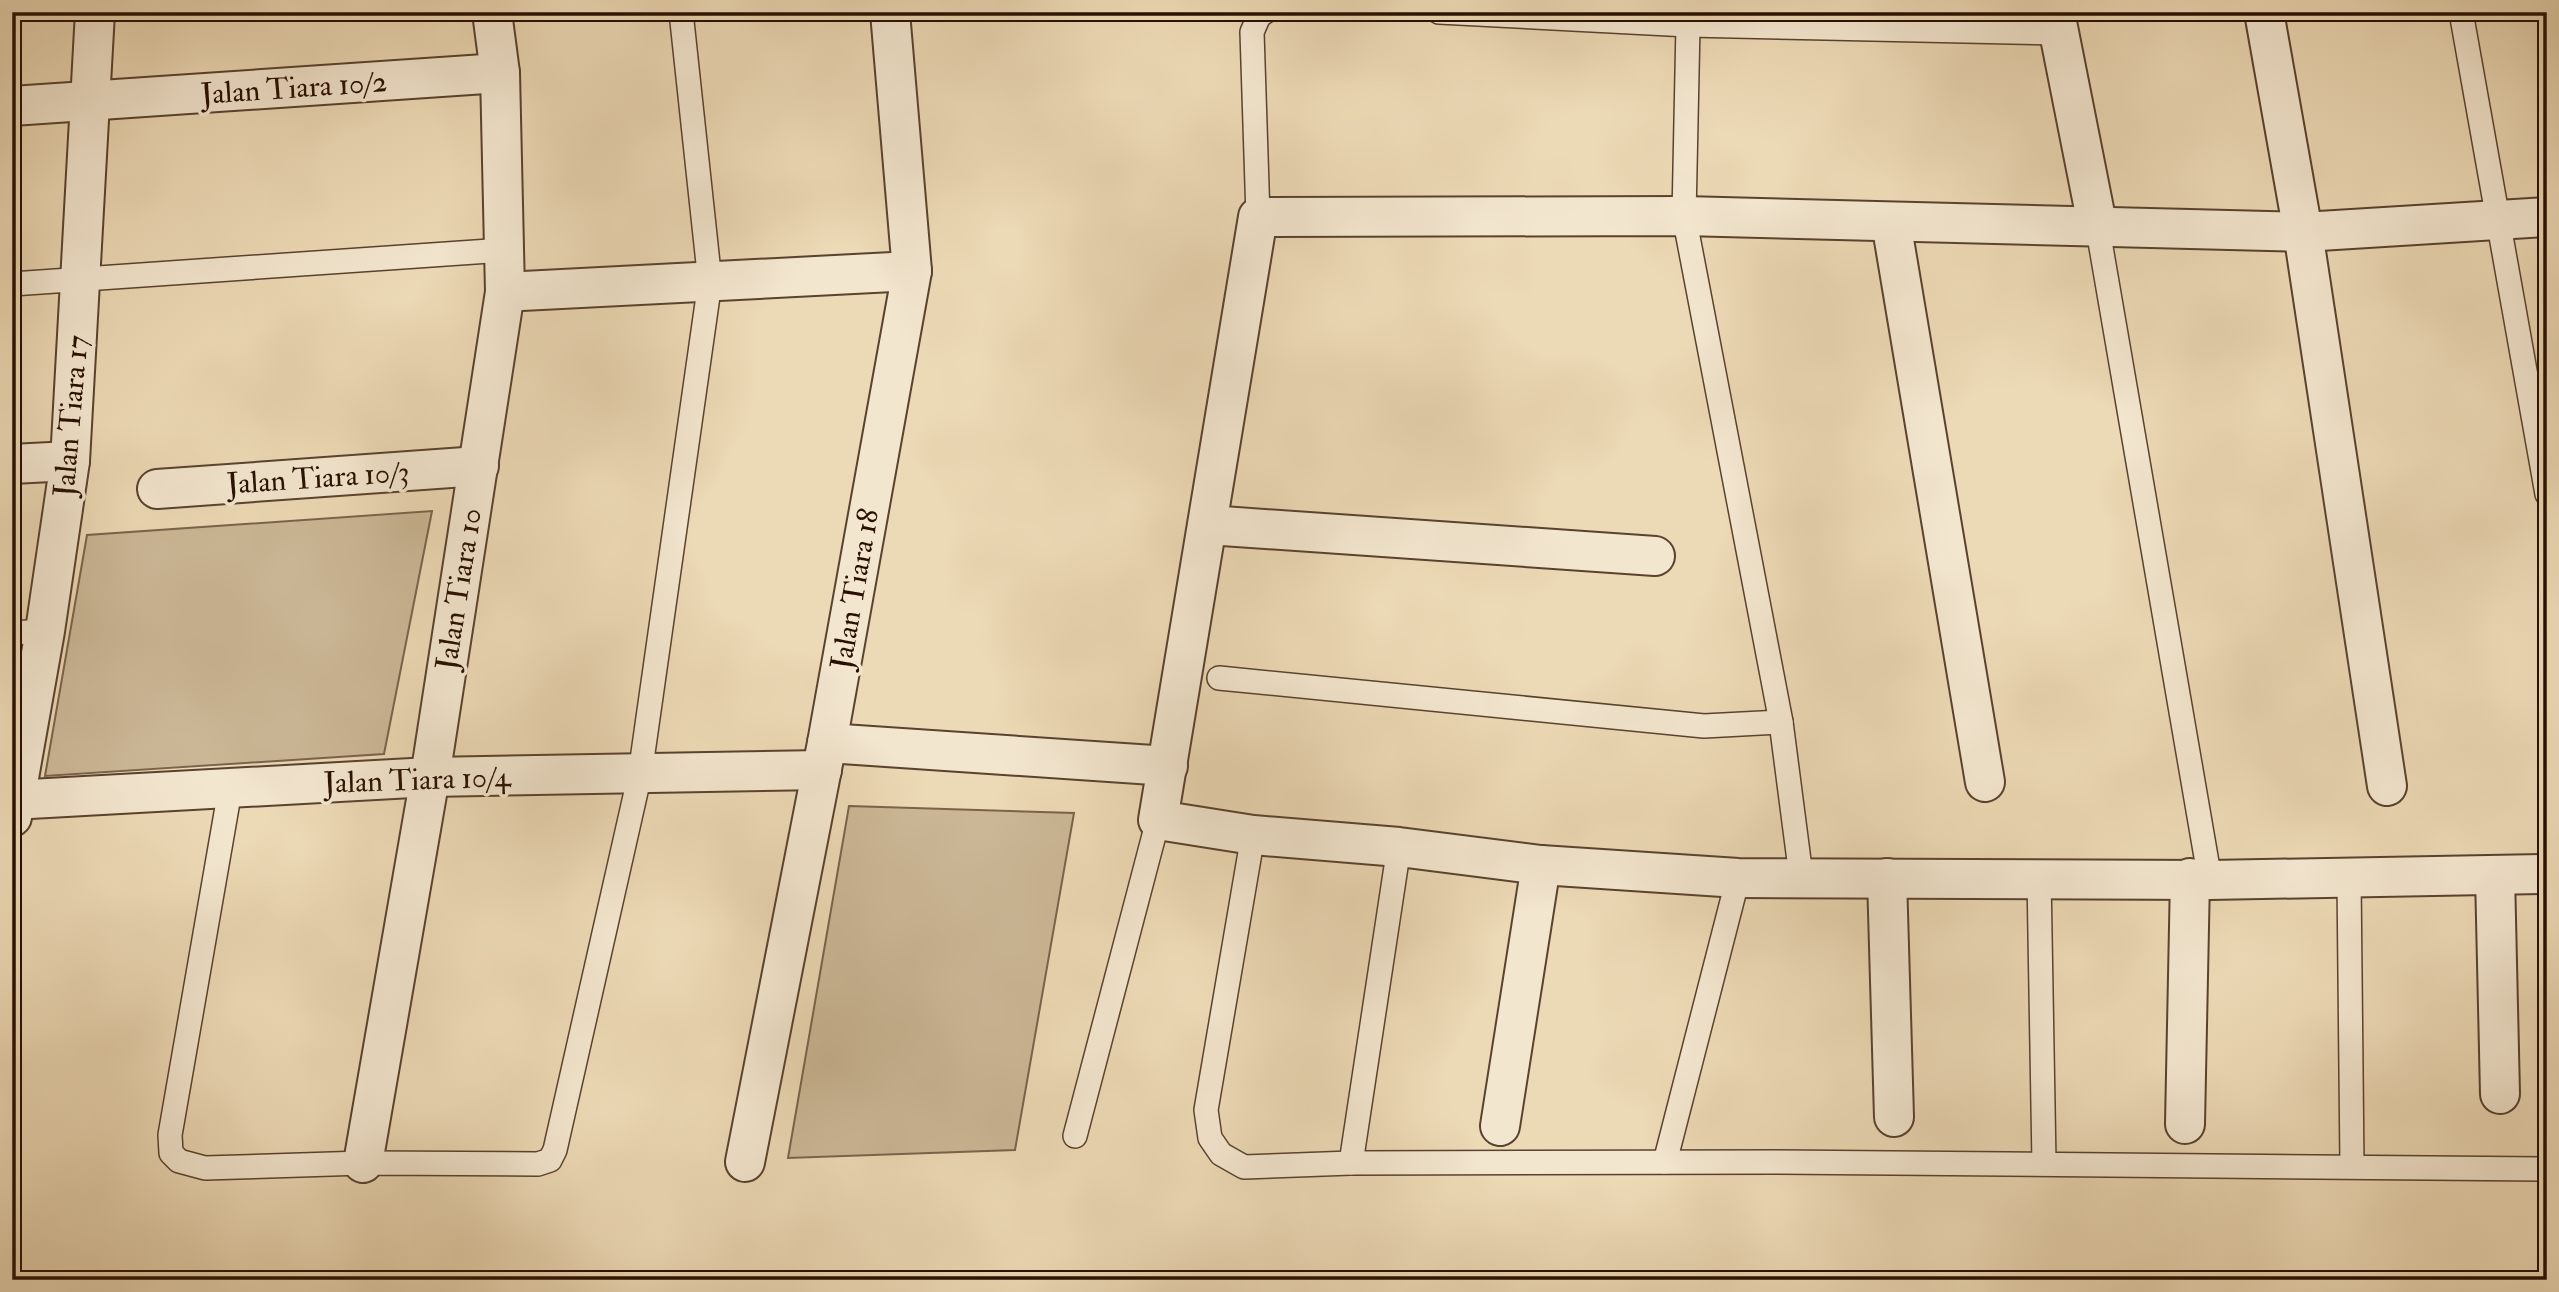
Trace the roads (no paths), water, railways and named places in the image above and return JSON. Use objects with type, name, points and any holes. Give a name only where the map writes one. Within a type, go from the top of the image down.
[{"type":"street","name":"Jalan Tiara 17","points":[[14,806],[29,632],[70,461],[95,12]]},
{"type":"street","name":"Jalan Tiara 10","points":[[363,1163],[430,777],[505,292],[500,73],[492,12]]},
{"type":"street","name":"Jalan Tiara 18","points":[[745,1162],[825,756],[912,271],[890,12]]},
{"type":"street","points":[[2264,12],[2304,232],[2387,786]]},
{"type":"street","points":[[2057,22],[2098,224]]},
{"type":"street","name":"Jalan Tiara 10/2","points":[[12,106],[88,103],[500,73]]},
{"type":"street","points":[[2547,217],[2304,232],[2098,224],[1684,216],[1258,217],[1158,820],[1253,835],[1399,847],[1541,865],[1738,878],[1801,876],[2200,879],[2547,874]]},
{"type":"street","points":[[1891,222],[1985,782]]},
{"type":"street","points":[[505,292],[912,271]]},
{"type":"street","points":[[12,464],[70,461]]},
{"type":"street","name":"Jalan Tiara 10/3","points":[[157,489],[479,466]]},
{"type":"street","points":[[1208,526],[1655,556]]},
{"type":"street","name":"Jalan Tiara 10/4","points":[[14,806],[430,777],[640,774],[825,756],[1168,766]]},
{"type":"street","points":[[1500,1126],[1541,865]]},
{"type":"street","points":[[2495,875],[2500,1094]]},
{"type":"street","points":[[1887,878],[1894,1117]]},
{"type":"street","points":[[2185,1124],[2200,879]]},
{"type":"lane","points":[[230,790],[170,1135],[171,1153],[178,1161],[205,1168],[363,1163],[538,1164],[550,1160],[555,1150],[640,774],[710,282],[681,12]]},
{"type":"lane","points":[[1258,217],[1252,32],[1259,16],[1265,12]]},
{"type":"lane","points":[[1438,12],[1688,25],[2057,22]]},
{"type":"lane","points":[[2461,12],[2547,494]]},
{"type":"lane","points":[[1688,25],[1684,216],[1781,722],[1801,876]]},
{"type":"lane","points":[[2098,224],[2200,879]]},
{"type":"lane","points":[[12,284],[504,250]]},
{"type":"lane","points":[[1219,678],[1704,726],[1781,722]]},
{"type":"lane","points":[[1075,1136],[1158,820]]},
{"type":"lane","points":[[1253,835],[1206,1110],[1210,1138],[1221,1154],[1244,1167],[1351,1163],[1665,1162],[2044,1163],[2547,1170]]},
{"type":"lane","points":[[1351,1163],[1399,847]]},
{"type":"lane","points":[[2039,877],[2044,1163]]},
{"type":"lane","points":[[1665,1162],[1738,878]]},
{"type":"lane","points":[[2349,878],[2352,1166]]}]
